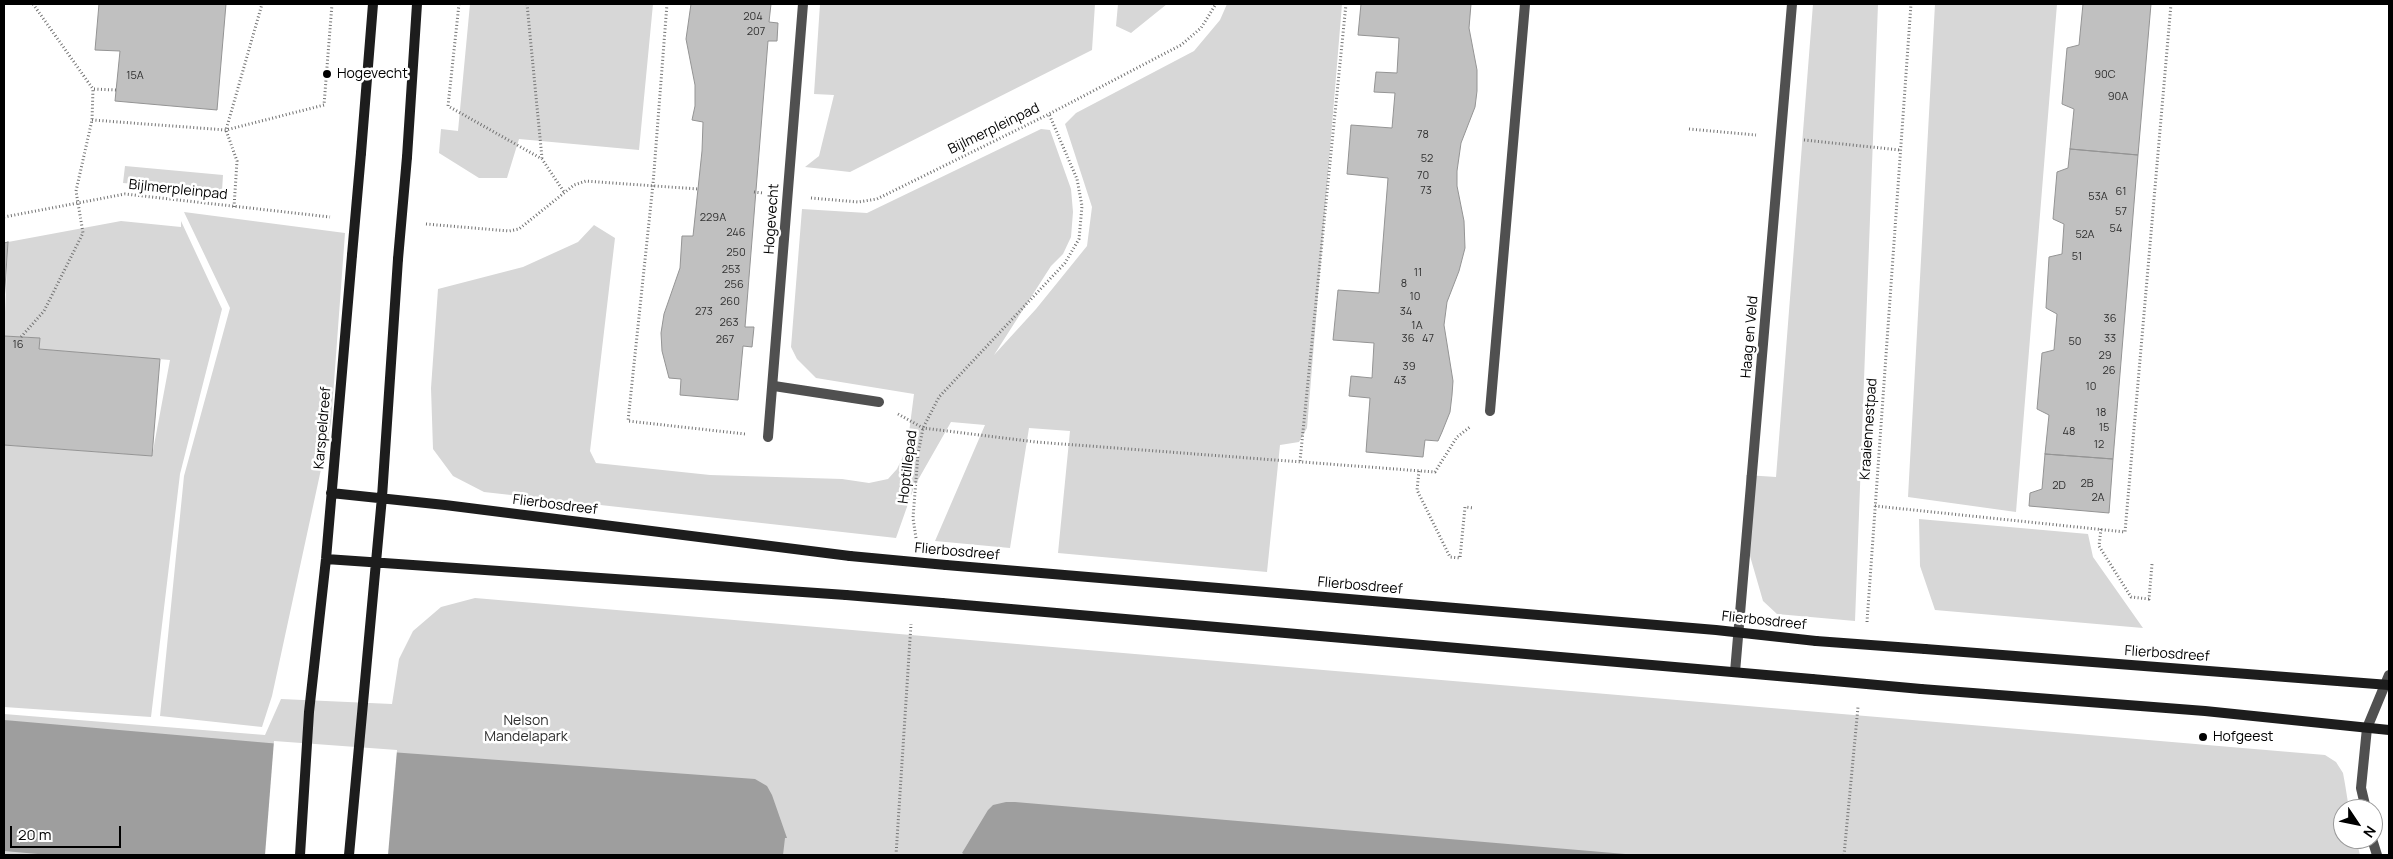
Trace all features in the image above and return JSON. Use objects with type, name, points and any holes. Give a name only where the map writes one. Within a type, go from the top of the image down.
[{"type":"street","name":"Karspeldreef","points":[[300,855],[309,712],[332,493],[373,4]]},
{"type":"street","points":[[349,855],[382,497],[417,4]]},
{"type":"street","name":"Hogevecht","points":[[768,437],[774,386],[803,4]]},
{"type":"street","points":[[1490,411],[1525,4]]},
{"type":"street","name":"Haag en Veld","points":[[1736,672],[1792,4]]},
{"type":"street","points":[[774,386],[878,402]]},
{"type":"street","name":"Flierbosdreef","points":[[332,493],[382,497],[850,556],[946,565],[1816,641],[2388,681]]},
{"type":"street","points":[[326,559],[376,564],[846,595],[1921,689],[2205,711],[2389,730]]},
{"type":"street","points":[[2364,799],[2361,788],[2367,728],[2388,681]]},
{"type":"path","points":[[21,337],[44,312],[83,233],[76,191],[92,120],[94,89],[33,4]]},
{"type":"path","points":[[234,207],[237,162],[226,130],[262,4]]},
{"type":"path","points":[[92,120],[226,130],[324,105],[332,4]]},
{"type":"path","points":[[460,4],[448,106],[542,159],[564,192]]},
{"type":"path","points":[[527,4],[542,159]]},
{"type":"path","points":[[667,4],[653,184],[628,422],[768,437]]},
{"type":"path","name":"Bijlmerpleinpad","points":[[754,192],[858,202],[877,199],[1181,45],[1201,28],[1216,4]]},
{"type":"path","points":[[1300,461],[1346,4]]},
{"type":"path","name":"Kraaiennestpad","points":[[1866,627],[1911,4]]},
{"type":"path","points":[[1875,506],[2125,532],[2171,4]]},
{"type":"path","points":[[94,89],[116,90]]},
{"type":"path","name":"Hoptillepad","points":[[917,544],[913,518],[918,454],[923,428],[939,397],[1065,263],[1079,239],[1082,206],[1077,179],[1048,114]]},
{"type":"path","points":[[441,225],[509,231],[519,229],[564,192],[586,180],[698,189]]},
{"type":"path","name":"Bijlmerpleinpad","points":[[4,217],[126,194],[322,216]]},
{"type":"path","points":[[878,402],[923,428],[1036,442],[1435,472],[1458,437],[1490,411]]},
{"type":"path","points":[[1419,471],[1417,490],[1450,557],[1460,558],[1465,508],[1474,508]]},
{"type":"path","points":[[2100,529],[2099,546],[2131,597],[2149,599],[2152,564]]},
{"type":"path","points":[[896,855],[911,623]]},
{"type":"path","points":[[1844,855],[1858,704]]},
{"type":"green space","points":[[470,4],[653,4],[639,150],[519,139],[507,178],[479,178],[439,153],[441,129],[458,131]]},
{"type":"green space","points":[[820,4],[1095,4],[1092,50],[850,172],[805,167],[819,156],[834,95],[814,94]]},
{"type":"green space","points":[[1118,4],[1167,4],[1131,33],[1116,26]]},
{"type":"green space","points":[[1227,4],[1342,4],[1307,428],[1299,442],[1280,445],[1267,572],[1058,553],[1070,431],[1029,428],[1010,548],[935,541],[985,425],[951,422],[914,487],[896,538],[484,492],[453,476],[433,449],[431,388],[438,289],[523,267],[578,242],[594,225],[615,238],[590,451],[596,463],[710,475],[842,479],[869,483],[888,479],[897,469],[907,448],[914,394],[816,378],[797,359],[791,347],[802,209],[867,213],[1041,129],[1050,130],[1071,189],[1073,212],[1071,237],[1063,254],[1051,266],[994,355],[1036,309],[1087,246],[1092,207],[1065,124],[1076,113],[1194,51],[1220,20]]},
{"type":"green space","points":[[1813,4],[1878,4],[1855,621],[1777,614],[1763,601],[1750,556],[1746,475],[1776,477]]},
{"type":"green space","points":[[1935,4],[2057,4],[2016,512],[1908,497]]},
{"type":"green space","points":[[125,166],[223,175],[222,191],[123,183]]},
{"type":"green space","points":[[184,212],[345,233],[331,423],[272,696],[262,727],[160,716],[184,476],[230,308]]},
{"type":"green space","points":[[121,221],[181,227],[181,221],[222,309],[180,474],[151,717],[4,707],[4,445],[152,456],[170,360],[39,349],[39,338],[4,336],[8,242]]},
{"type":"green space","points":[[1919,519],[2088,534],[2093,557],[2143,628],[1935,610],[1920,566]]},
{"type":"green space","name":"Nelson Mandelapark","points":[[475,598],[2325,755],[2336,762],[2343,773],[2347,799],[2333,799],[2333,849],[2358,849],[2360,855],[4,855],[4,714],[265,735],[281,699],[392,704],[399,659],[413,631],[441,607]]},
{"type":"shaded area","points":[[4,720],[269,743],[755,779],[767,786],[772,795],[787,838],[785,838],[783,855],[49,855],[4,851]]},
{"type":"shaded area","points":[[1006,802],[1637,855],[965,855],[962,853],[988,810],[993,805]]},
{"type":"pier","points":[[274,741],[397,750],[388,855],[265,855]]},
{"type":"building","points":[[99,4],[226,4],[217,110],[115,101],[120,51],[95,50]]},
{"type":"building","points":[[691,4],[771,4],[769,22],[778,23],[777,41],[768,41],[745,327],[754,327],[752,347],[743,346],[738,400],[680,395],[681,379],[669,378],[662,351],[661,333],[664,314],[680,268],[682,236],[693,236],[702,151],[703,122],[692,120],[695,106],[695,85],[686,39]]},
{"type":"building","points":[[1361,4],[1471,4],[1469,28],[1477,70],[1477,91],[1475,107],[1461,143],[1457,171],[1457,186],[1464,221],[1465,248],[1459,271],[1447,302],[1444,325],[1453,381],[1452,395],[1450,412],[1438,441],[1425,440],[1423,457],[1366,452],[1370,398],[1349,396],[1351,376],[1372,378],[1374,343],[1333,340],[1338,290],[1379,293],[1388,178],[1347,174],[1351,125],[1392,128],[1395,93],[1374,92],[1376,72],[1397,73],[1399,38],[1358,35]]},
{"type":"building","points":[[2083,4],[2151,4],[2138,155],[2070,149],[2074,109],[2062,104],[2067,48],[2079,45]]},
{"type":"building","points":[[2070,149],[2138,155],[2113,459],[2045,454],[2049,415],[2037,409],[2042,353],[2054,350],[2057,314],[2046,308],[2049,257],[2062,254],[2064,224],[2053,219],[2057,172],[2068,168]]},
{"type":"building","points":[[8,242],[4,302],[4,243]]},
{"type":"building","points":[[4,336],[40,338],[39,349],[160,359],[152,456],[4,445]]},
{"type":"building","points":[[2045,454],[2113,459],[2109,513],[2029,506],[2030,493],[2042,489]]},
{"type":"place","name":"Hogevecht","points":[[327,74]]},
{"type":"place","name":"Hofgeest","points":[[2203,737]]}]
